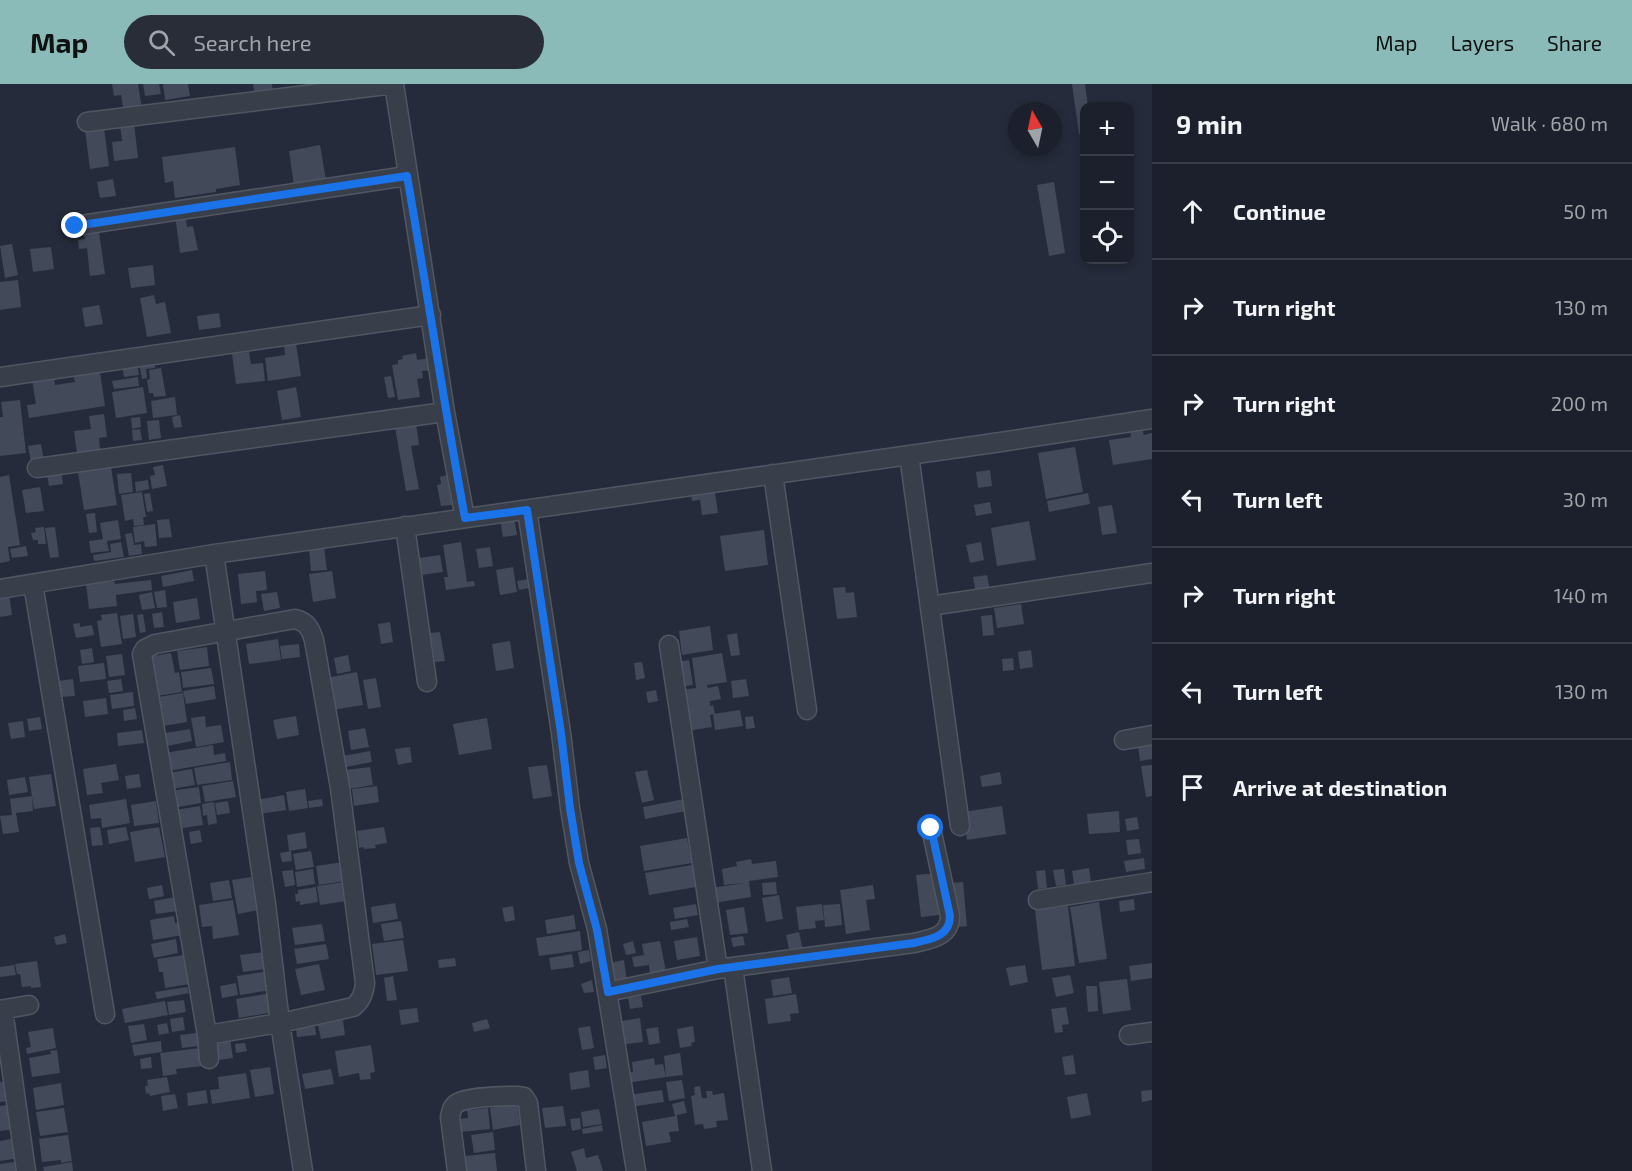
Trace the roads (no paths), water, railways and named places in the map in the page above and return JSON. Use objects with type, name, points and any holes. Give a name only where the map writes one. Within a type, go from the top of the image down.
[{"type":"street","points":[[87,122],[394,84],[445,412],[465,518]]},
{"type":"street","points":[[75,226],[407,176]]},
{"type":"street","points":[[0,377],[431,315]]},
{"type":"street","points":[[37,468],[445,412]]},
{"type":"street","points":[[0,589],[214,554],[1152,419]]},
{"type":"street","points":[[909,455],[960,825]]},
{"type":"street","points":[[772,474],[807,710]]},
{"type":"street","points":[[527,510],[579,863],[597,930],[636,1171]]},
{"type":"street","points":[[405,526],[427,682]]},
{"type":"street","points":[[214,554],[303,1171]]},
{"type":"street","points":[[930,606],[1152,573]]},
{"type":"street","points":[[33,584],[105,1014]]},
{"type":"street","points":[[207,1035],[280,1023],[352,1007],[358,1003],[364,990],[340,788],[314,640],[307,624],[295,619],[155,644],[145,649],[142,654],[207,1035],[209,1059]]},
{"type":"street","points":[[669,645],[762,1171]]},
{"type":"street","points":[[1124,740],[1152,735]]},
{"type":"street","points":[[608,992],[726,968],[914,943],[937,936],[950,925],[950,916],[931,828]]},
{"type":"street","points":[[1038,900],[1152,882]]},
{"type":"street","points":[[26,1171],[1,1010],[29,1005]]},
{"type":"street","points":[[1129,1035],[1152,1032]]},
{"type":"street","points":[[458,1171],[450,1117],[455,1104],[472,1099],[517,1096],[524,1097],[528,1103],[536,1171]]}]
